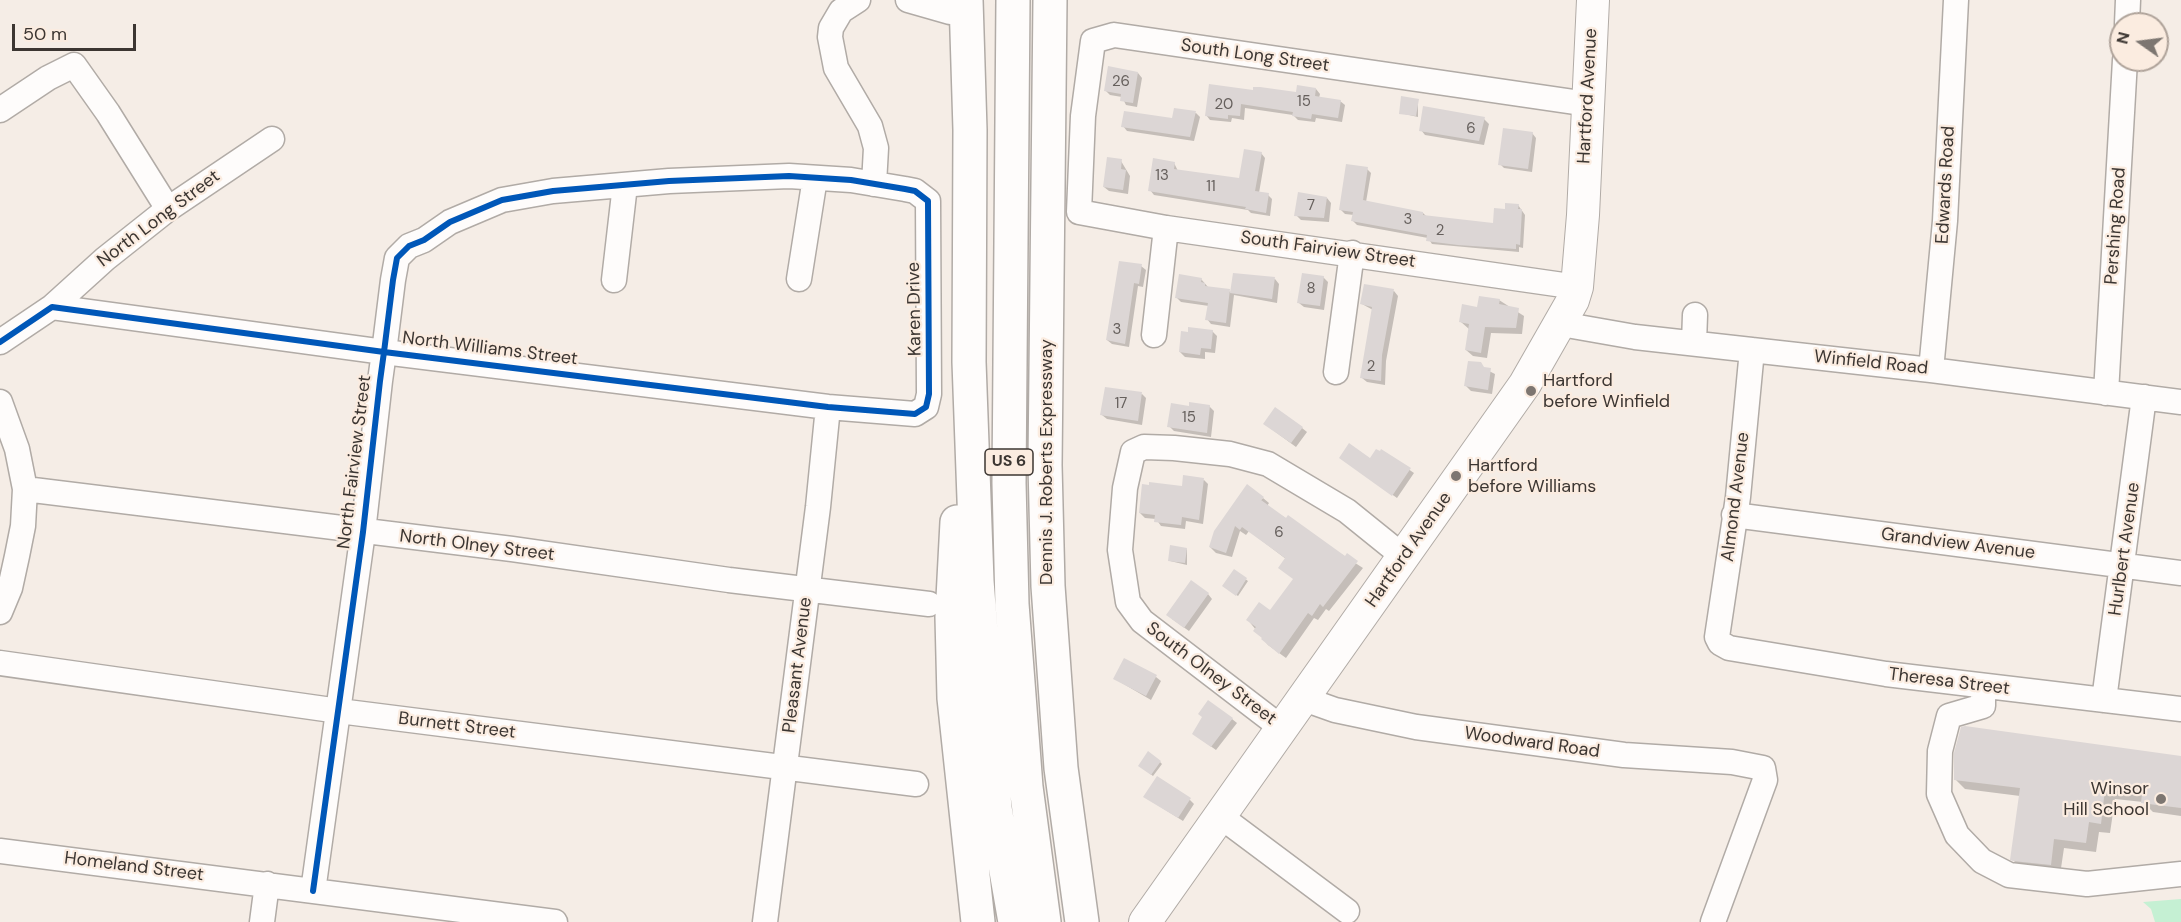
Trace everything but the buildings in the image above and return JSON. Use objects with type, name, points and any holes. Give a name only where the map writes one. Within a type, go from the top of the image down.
[{"type":"highway","name":"Dennis J. Roberts Expressway","points":[[1013,0],[1009,462],[1011,573],[1020,725],[1044,922]]},
{"type":"highway","name":"Dennis J. Roberts Expressway","points":[[1050,0],[1045,465],[1047,576],[1061,768],[1076,888],[1084,922]]},
{"type":"highway","points":[[1048,192],[1067,0]]},
{"type":"highway","points":[[964,4],[970,130],[969,362],[977,581],[990,764],[1000,843],[1016,922]]},
{"type":"highway","points":[[969,362],[954,564],[952,657],[957,742],[978,922]]},
{"type":"main road","name":"Hartford Avenue","points":[[1145,922],[1530,378],[1561,324],[1577,287],[1593,0]]},
{"type":"street","points":[[858,0],[841,11],[831,28],[830,37],[836,68],[870,126],[876,147],[874,184]]},
{"type":"street","points":[[908,0],[964,4]]},
{"type":"street","name":"Edwards Road","points":[[1931,370],[1945,221],[1956,0]]},
{"type":"street","name":"South Long Street","points":[[1079,212],[1088,65],[1093,41],[1105,36],[1253,54],[1588,104]]},
{"type":"street","points":[[0,110],[48,78],[74,65],[108,113],[168,209]]},
{"type":"street","name":"Pershing Road","points":[[2106,393],[2125,72]]},
{"type":"street","name":"North Long Street","points":[[52,307],[105,258],[168,209],[272,139]]},
{"type":"street","name":"North Fairview Street","points":[[313,891],[339,711],[398,258],[409,246],[424,240],[450,222],[502,200],[553,191],[742,177],[814,178],[905,189],[925,197]]},
{"type":"street","points":[[799,279],[814,178]]},
{"type":"street","points":[[614,280],[625,185]]},
{"type":"street","name":"Karen Drive","points":[[915,414],[926,408],[929,394],[929,237],[928,201],[925,197]]},
{"type":"street","name":"South Fairview Street","points":[[1079,212],[1166,228],[1577,287]]},
{"type":"street","points":[[1154,335],[1166,228]]},
{"type":"street","points":[[1336,372],[1352,253]]},
{"type":"street","points":[[0,342],[52,307]]},
{"type":"street","name":"North Williams Street","points":[[52,307],[384,352],[828,407],[915,414]]},
{"type":"street","points":[[1694,343],[1695,315]]},
{"type":"street","name":"Winfield Road","points":[[1561,324],[1694,343],[2181,402]]},
{"type":"street","name":"Almond Avenue","points":[[1720,643],[1717,637],[1734,515],[1752,350]]},
{"type":"street","name":"Hurlbert Avenue","points":[[2104,700],[2124,564],[2144,397]]},
{"type":"street","points":[[0,402],[17,449],[25,489],[23,526],[17,556],[10,588],[0,612]]},
{"type":"street","name":"Pleasant Avenue","points":[[765,922],[828,407]]},
{"type":"street","name":"South Olney Street","points":[[1282,729],[1142,621],[1128,602],[1120,550],[1125,488],[1130,460],[1137,449],[1174,448],[1230,454],[1268,464],[1347,511],[1404,557]]},
{"type":"street","name":"North Olney Street","points":[[25,489],[512,549],[729,580],[929,604]]},
{"type":"street","name":"Grandview Avenue","points":[[1734,515],[2181,573]]},
{"type":"street","name":"Theresa Street","points":[[1720,643],[1729,648],[1875,673],[2181,710]]},
{"type":"street","name":"Burnett Street","points":[[0,663],[339,711],[916,784]]},
{"type":"street","points":[[1983,686],[1983,706],[1949,717],[1940,751],[1939,795],[1957,835],[1982,861],[2009,875],[2087,884],[2181,874]]},
{"type":"street","name":"Woodward Road","points":[[1304,699],[1335,710],[1416,727],[1624,755],[1732,762],[1763,768],[1765,780],[1713,922]]},
{"type":"street","points":[[1220,816],[1347,911]]},
{"type":"street","name":"Homeland Street","points":[[0,851],[313,891]]},
{"type":"street","points":[[262,922],[267,884]]},
{"type":"street","points":[[313,891],[519,920],[555,922]]},
{"type":"green space","points":[[2181,899],[2181,922],[2155,922],[2151,909],[2143,902]]},
{"type":"cycle path","points":[[0,342],[52,307],[384,352],[828,407],[915,414],[926,407],[929,394],[928,201],[915,191],[905,189],[851,180],[789,176],[669,181],[553,191],[502,200],[450,222],[424,240],[409,246],[397,258],[393,280],[384,352],[380,381],[363,532],[313,891]]},
{"type":"place","name":"Hartford before Winfield","points":[[1531,391]]},
{"type":"place","name":"Hartford before Williams","points":[[1456,476]]},
{"type":"place","name":"Winsor Hill School","points":[[2161,799]]}]
